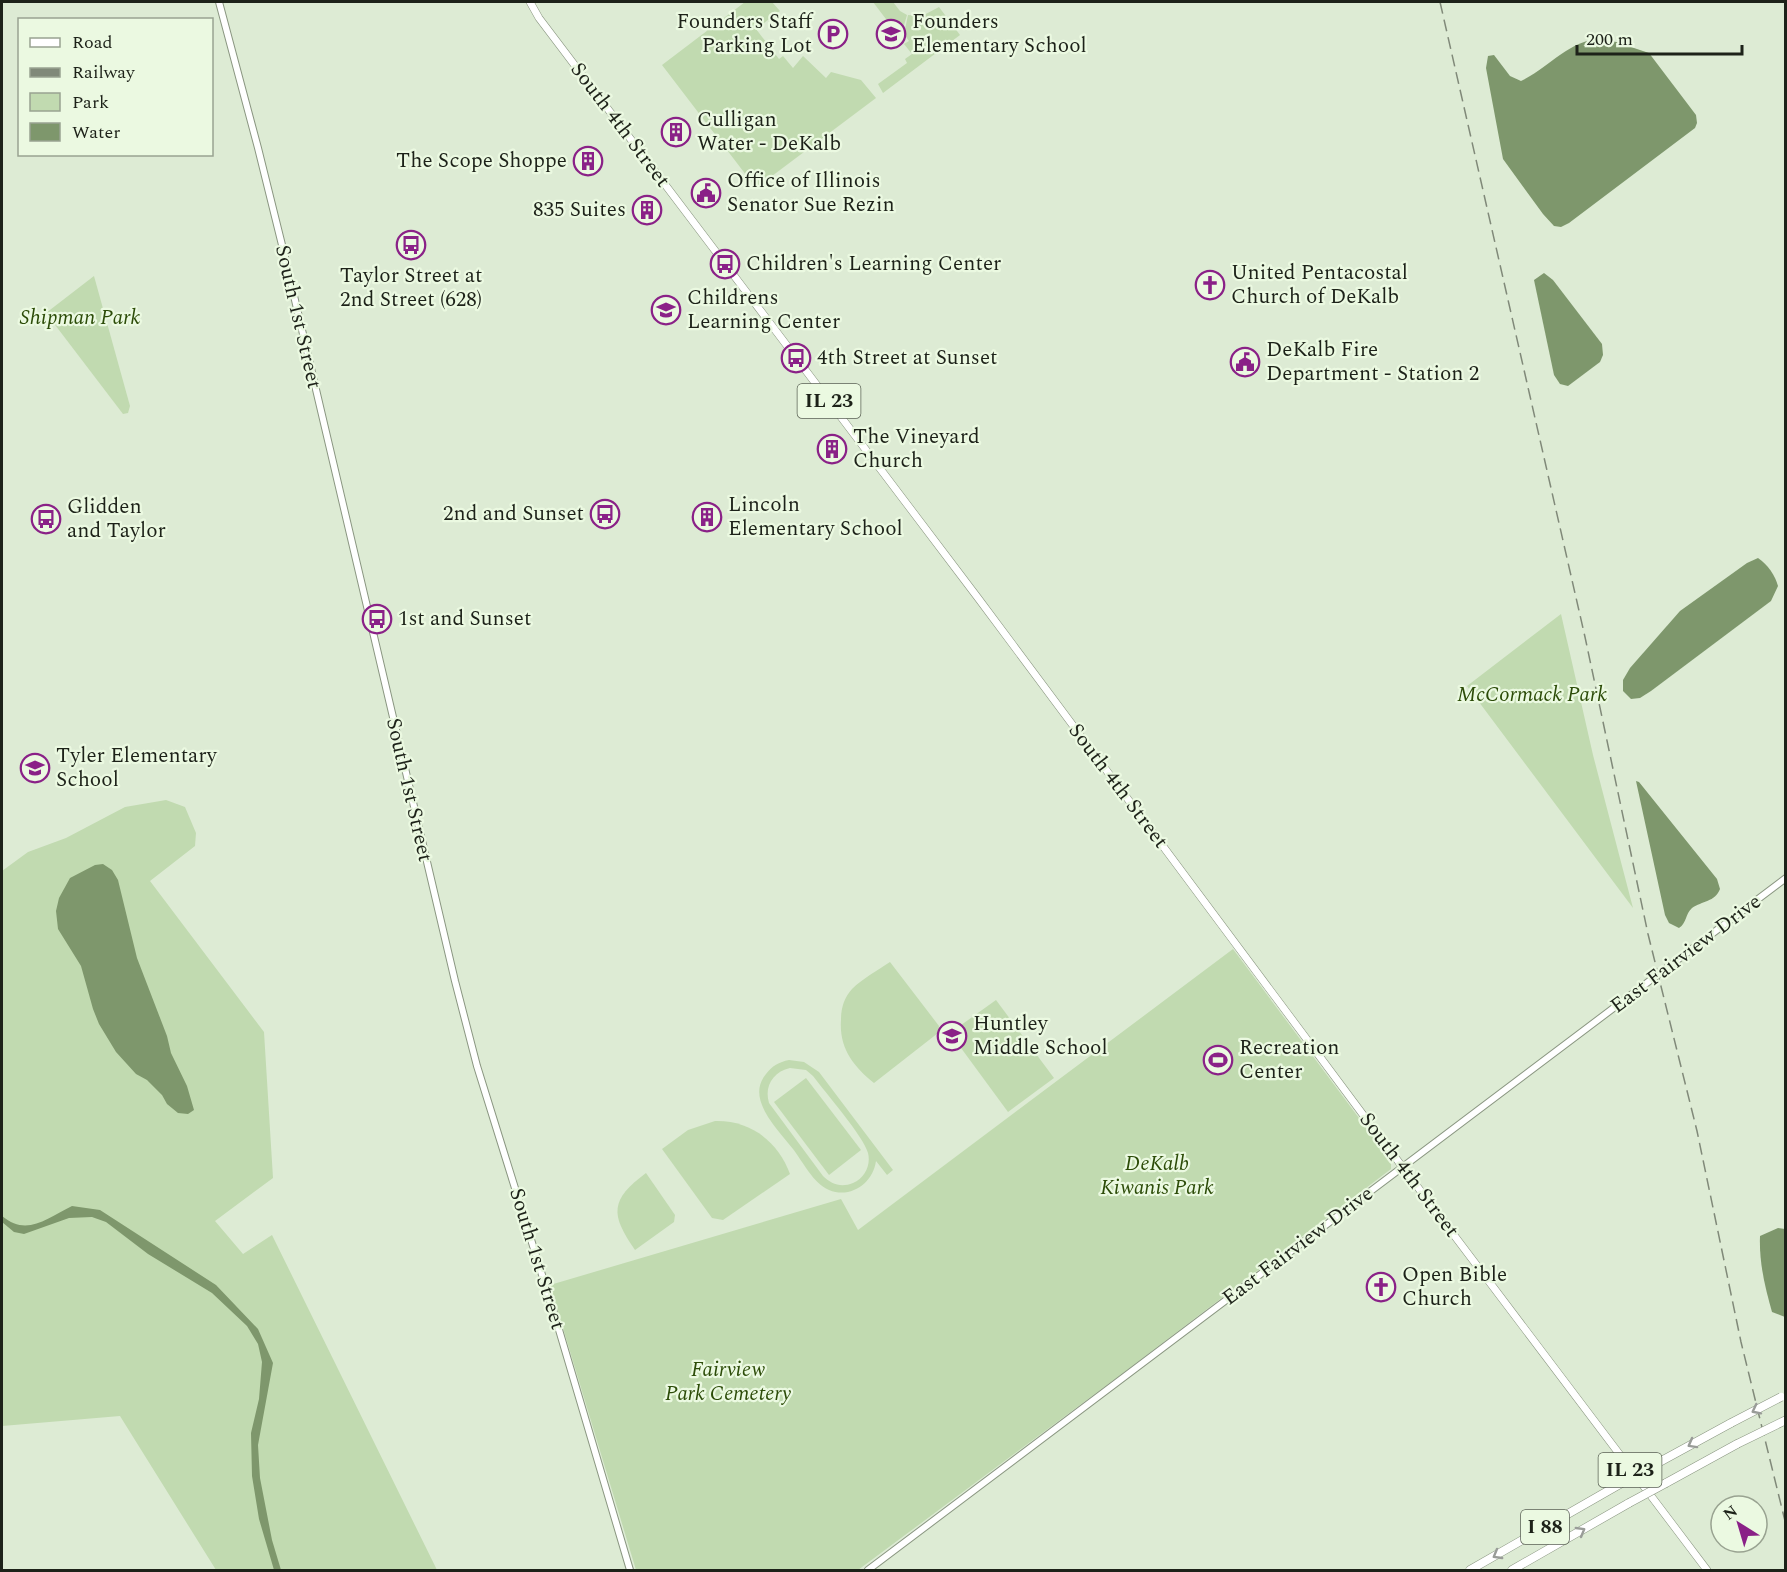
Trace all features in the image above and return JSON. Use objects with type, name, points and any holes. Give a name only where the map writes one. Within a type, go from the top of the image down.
[{"type":"highway","name":"I 88","points":[[1470,1570],[1654,1465],[1783,1396]]},
{"type":"highway","name":"I 88","points":[[1512,1570],[1629,1503],[1785,1420]]},
{"type":"main road","name":"South 4th Street","points":[[530,2],[539,18],[978,598],[1707,1570]]},
{"type":"street","name":"South 1st Street","points":[[219,2],[258,148],[477,1066],[557,1323],[630,1570]]},
{"type":"street","name":"East Fairview Drive","points":[[868,1570],[1785,878]]},
{"type":"green space","points":[[745,2],[772,2],[780,11],[756,29],[779,59],[783,56],[793,68],[803,56],[826,78],[831,72],[861,80],[876,98],[756,188],[662,65]]},
{"type":"green space","points":[[873,2],[893,2],[900,11],[907,15],[902,32],[898,26],[899,22],[892,27]]},
{"type":"green space","points":[[939,7],[960,35],[883,93],[878,84],[907,63],[905,59],[912,54],[904,44],[909,41],[904,34],[908,15],[922,16]]},
{"type":"green space","name":"Shipman Park","points":[[94,276],[130,406],[128,413],[123,414],[46,313]]},
{"type":"green space","name":"McCormack Park","points":[[1561,614],[1593,755],[1633,908],[1467,686]]},
{"type":"green space","points":[[166,800],[185,807],[196,833],[195,846],[150,881],[264,1032],[273,1178],[215,1221],[243,1254],[272,1235],[437,1570],[216,1570],[120,1416],[2,1426],[2,871],[28,852],[66,838],[125,807]]},
{"type":"green space","points":[[1233,949],[1391,1161],[1391,1169],[1123,1373],[858,1570],[636,1570],[550,1285],[841,1199],[858,1230]]},
{"type":"green space","points":[[890,962],[939,1026],[938,1033],[874,1083],[854,1063],[845,1048],[841,1030],[842,1011],[845,1000],[852,989]]},
{"type":"green space","points":[[996,1000],[1054,1078],[1008,1112],[950,1033]]},
{"type":"green space","points":[[789,1060],[804,1062],[819,1072],[893,1170],[887,1175],[876,1161],[866,1182],[853,1191],[829,1190],[818,1182],[772,1123],[761,1103],[759,1093],[766,1074],[776,1065]],"holes":[[[790,1068],[806,1070],[852,1126],[868,1153],[869,1162],[866,1171],[853,1183],[836,1184],[823,1176],[769,1103],[769,1086],[775,1076]]]},
{"type":"green space","points":[[806,1078],[861,1150],[829,1175],[774,1102]]},
{"type":"green space","points":[[715,1121],[740,1124],[761,1135],[778,1152],[790,1174],[723,1220],[712,1218],[662,1149],[688,1130]]},
{"type":"green space","points":[[646,1173],[675,1215],[674,1222],[635,1250],[621,1227],[618,1208],[626,1191]]},
{"type":"water","points":[[1604,38],[1649,53],[1696,115],[1697,123],[1695,128],[1569,223],[1561,227],[1554,226],[1503,159],[1486,68],[1488,56],[1494,55],[1510,76],[1521,81],[1569,49],[1591,40]]},
{"type":"water","points":[[1544,273],[1553,280],[1602,344],[1603,355],[1600,362],[1568,386],[1560,384],[1554,375],[1534,280]]},
{"type":"water","points":[[1758,558],[1771,570],[1778,586],[1771,601],[1651,691],[1640,698],[1631,699],[1623,691],[1623,680],[1630,668],[1680,611],[1747,563]]},
{"type":"water","points":[[1636,781],[1717,879],[1720,889],[1712,899],[1692,908],[1679,928],[1669,923],[1665,915]]},
{"type":"water","points":[[103,864],[112,870],[118,880],[137,958],[167,1036],[171,1053],[187,1086],[194,1110],[188,1114],[178,1113],[167,1104],[162,1095],[147,1080],[136,1074],[116,1052],[99,1024],[81,966],[58,929],[56,911],[59,898],[70,878],[95,865]]},
{"type":"water","points":[[72,1206],[100,1210],[216,1285],[258,1329],[273,1363],[258,1445],[260,1478],[272,1540],[281,1570],[274,1570],[259,1519],[252,1476],[251,1433],[259,1399],[262,1362],[258,1344],[247,1326],[212,1293],[148,1254],[106,1222],[92,1217],[69,1218],[24,1234],[14,1232],[2,1222],[2,1216],[20,1225],[29,1225],[45,1220]]},
{"type":"water","points":[[1778,1228],[1785,1229],[1785,1317],[1772,1312],[1760,1256],[1760,1236]]},
{"type":"railway","points":[[1440,2],[1585,637],[1648,934],[1697,1131],[1741,1342],[1786,1525]]},
{"type":"place","name":"Founders Staff Parking Lot","points":[[833,34]]},
{"type":"place","name":"Founders Elementary School","points":[[891,34]]},
{"type":"place","name":"Culligan Water - DeKalb","points":[[676,132]]},
{"type":"place","name":"The Scope Shoppe","points":[[588,161]]},
{"type":"place","name":"Office of Illinois Senator Sue Rezin","points":[[706,193]]},
{"type":"place","name":"835 Suites","points":[[647,210]]},
{"type":"place","name":"Taylor Street at 2nd Street (628)","points":[[411,245]]},
{"type":"place","name":"Children's Learning Center","points":[[725,264]]},
{"type":"place","name":"United Pentacostal Church of DeKalb","points":[[1210,285]]},
{"type":"place","name":"Childrens Learning Center","points":[[666,310]]},
{"type":"place","name":"4th Street at Sunset","points":[[796,358]]},
{"type":"place","name":"DeKalb Fire Department - Station 2","points":[[1245,362]]},
{"type":"place","name":"The Vineyard Church","points":[[832,449]]},
{"type":"place","name":"2nd and Sunset","points":[[605,514]]},
{"type":"place","name":"Lincoln Elementary School","points":[[707,517]]},
{"type":"place","name":"Glidden and Taylor","points":[[46,519]]},
{"type":"place","name":"1st and Sunset","points":[[377,619]]},
{"type":"place","name":"Tyler Elementary School","points":[[35,768]]},
{"type":"place","name":"Huntley Middle School","points":[[952,1036]]},
{"type":"place","name":"Recreation Center","points":[[1218,1060]]},
{"type":"place","name":"Open Bible Church","points":[[1381,1287]]},
{"type":"park label","name":"DeKalb Kiwanis Park","points":[[1157,1176]]},
{"type":"park label","name":"Fairview Park Cemetery","points":[[728,1382]]}]
